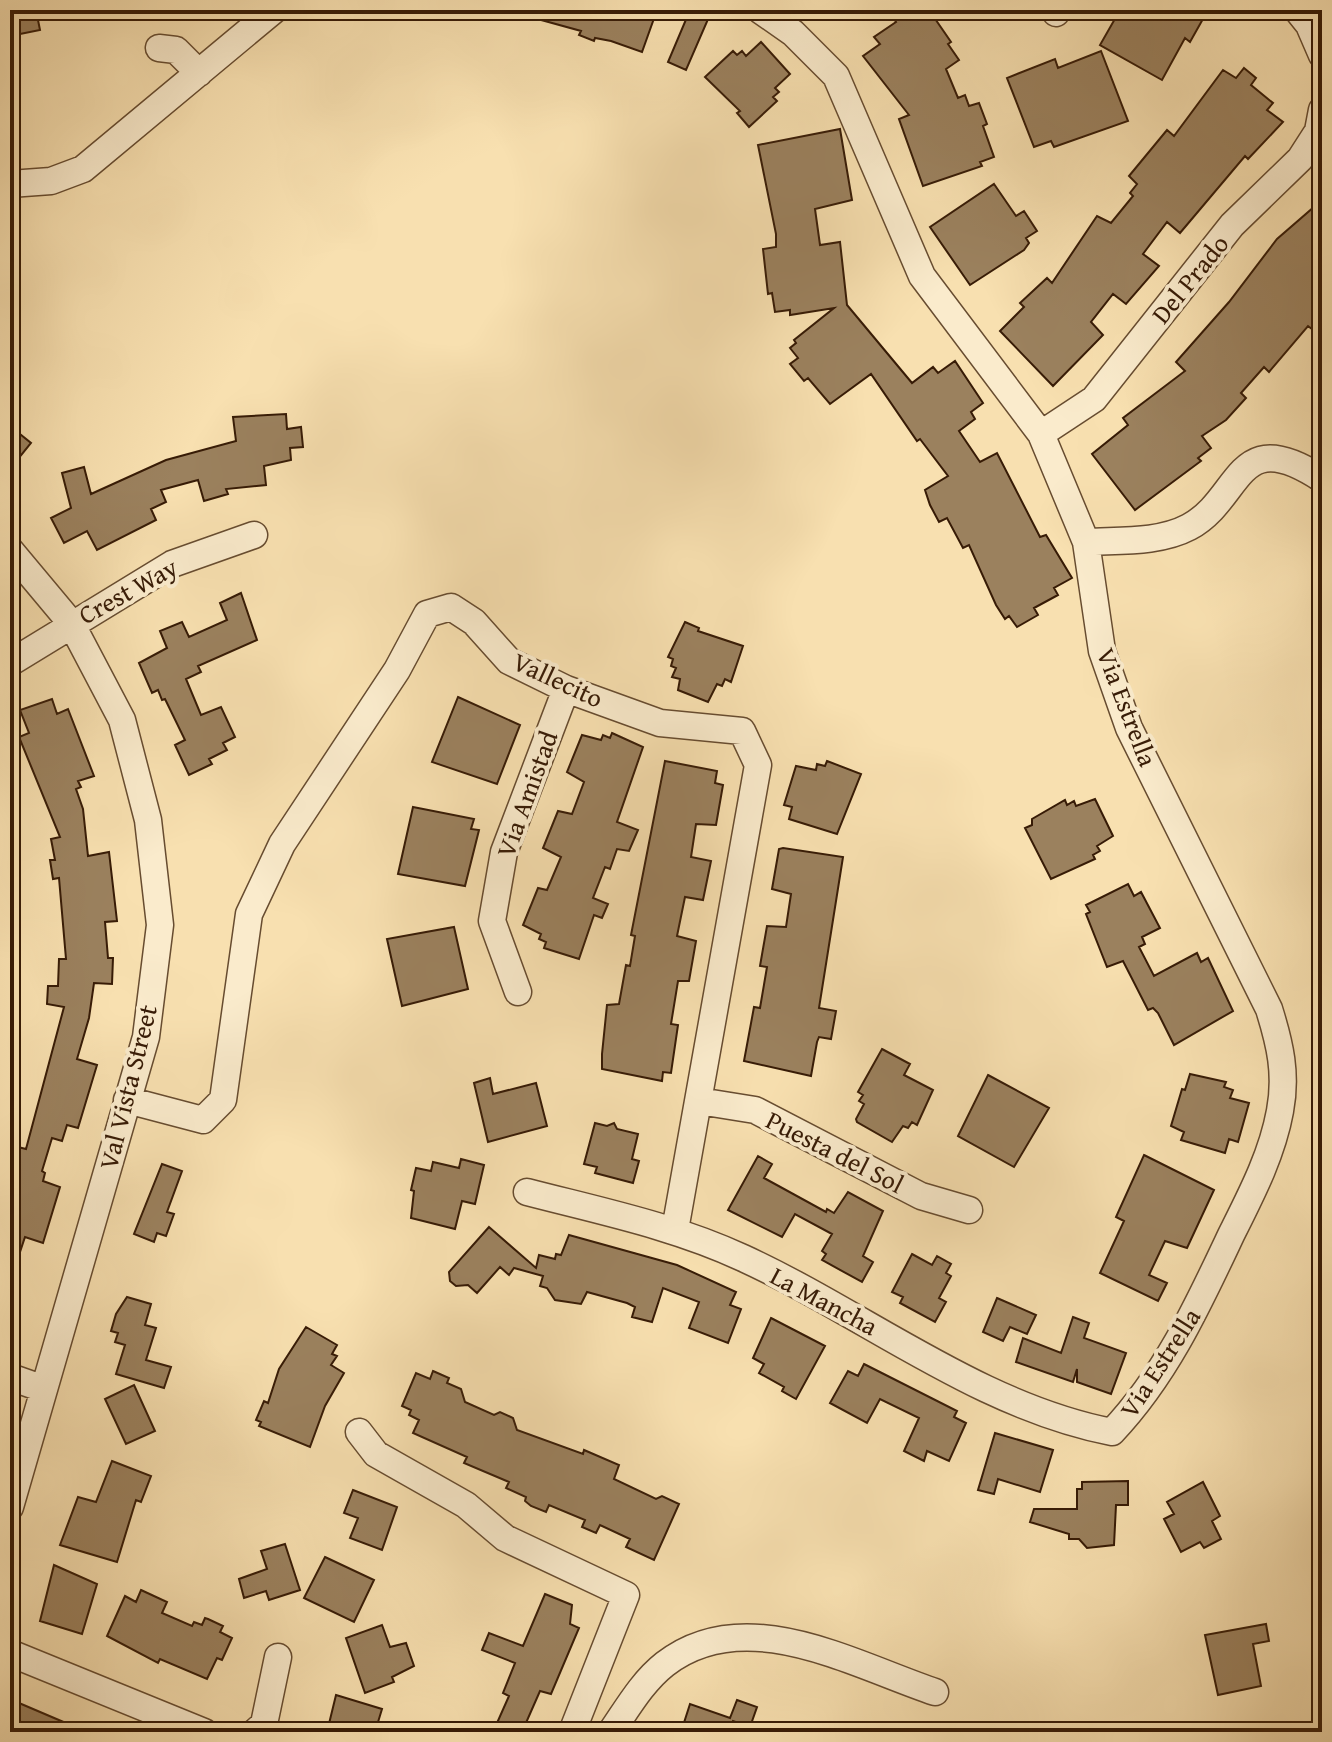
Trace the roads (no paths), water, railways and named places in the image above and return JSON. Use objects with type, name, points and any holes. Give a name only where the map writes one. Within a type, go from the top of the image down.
[{"type":"street","points":[[10,184],[51,181],[83,169],[274,10]]},
{"type":"street","name":"Via Estrella","points":[[760,10],[793,33],[836,76],[922,276],[1041,434],[1086,542],[1102,651],[1129,728],[1269,1009],[1284,1058],[1281,1109],[1267,1160],[1188,1328],[1139,1404],[1112,1432]]},
{"type":"street","points":[[1297,10],[1309,25],[1322,55]]},
{"type":"street","points":[[159,48],[176,50],[199,73]]},
{"type":"street","name":"Del Prado","points":[[1041,434],[1094,399],[1232,225],[1300,159],[1318,131],[1322,110]]},
{"type":"street","points":[[1300,159],[1322,143]]},
{"type":"street","points":[[1086,542],[1166,536],[1190,526],[1208,512],[1240,472],[1256,462],[1277,459],[1301,465],[1322,479]]},
{"type":"street","name":"Crest Way","points":[[10,663],[172,564],[254,535]]},
{"type":"street","name":"Val Vista Street","points":[[10,550],[71,623],[122,720],[148,820],[160,925],[146,1037],[10,1507]]},
{"type":"street","name":"Vallecito","points":[[127,1100],[203,1120],[223,1100],[249,914],[282,844],[397,670],[427,614],[451,607],[474,622],[509,661],[566,689],[660,723],[742,731],[758,765],[675,1230]]},
{"type":"street","name":"Via Amistad","points":[[518,992],[492,921],[504,852],[566,689]]},
{"type":"street","name":"Puesta del Sol","points":[[699,1101],[755,1110],[921,1196],[969,1210]]},
{"type":"street","name":"La Mancha","points":[[527,1192],[675,1230],[744,1258],[978,1384],[1082,1426],[1112,1432]]},
{"type":"street","points":[[10,1377],[44,1389]]},
{"type":"street","points":[[359,1432],[376,1454],[466,1505],[505,1538],[626,1595],[572,1732]]},
{"type":"street","points":[[611,1732],[636,1696],[664,1665],[696,1645],[734,1637],[776,1638],[935,1692]]},
{"type":"street","points":[[10,1653],[204,1732]]},
{"type":"street","points":[[255,1732],[264,1724],[278,1657]]}]
